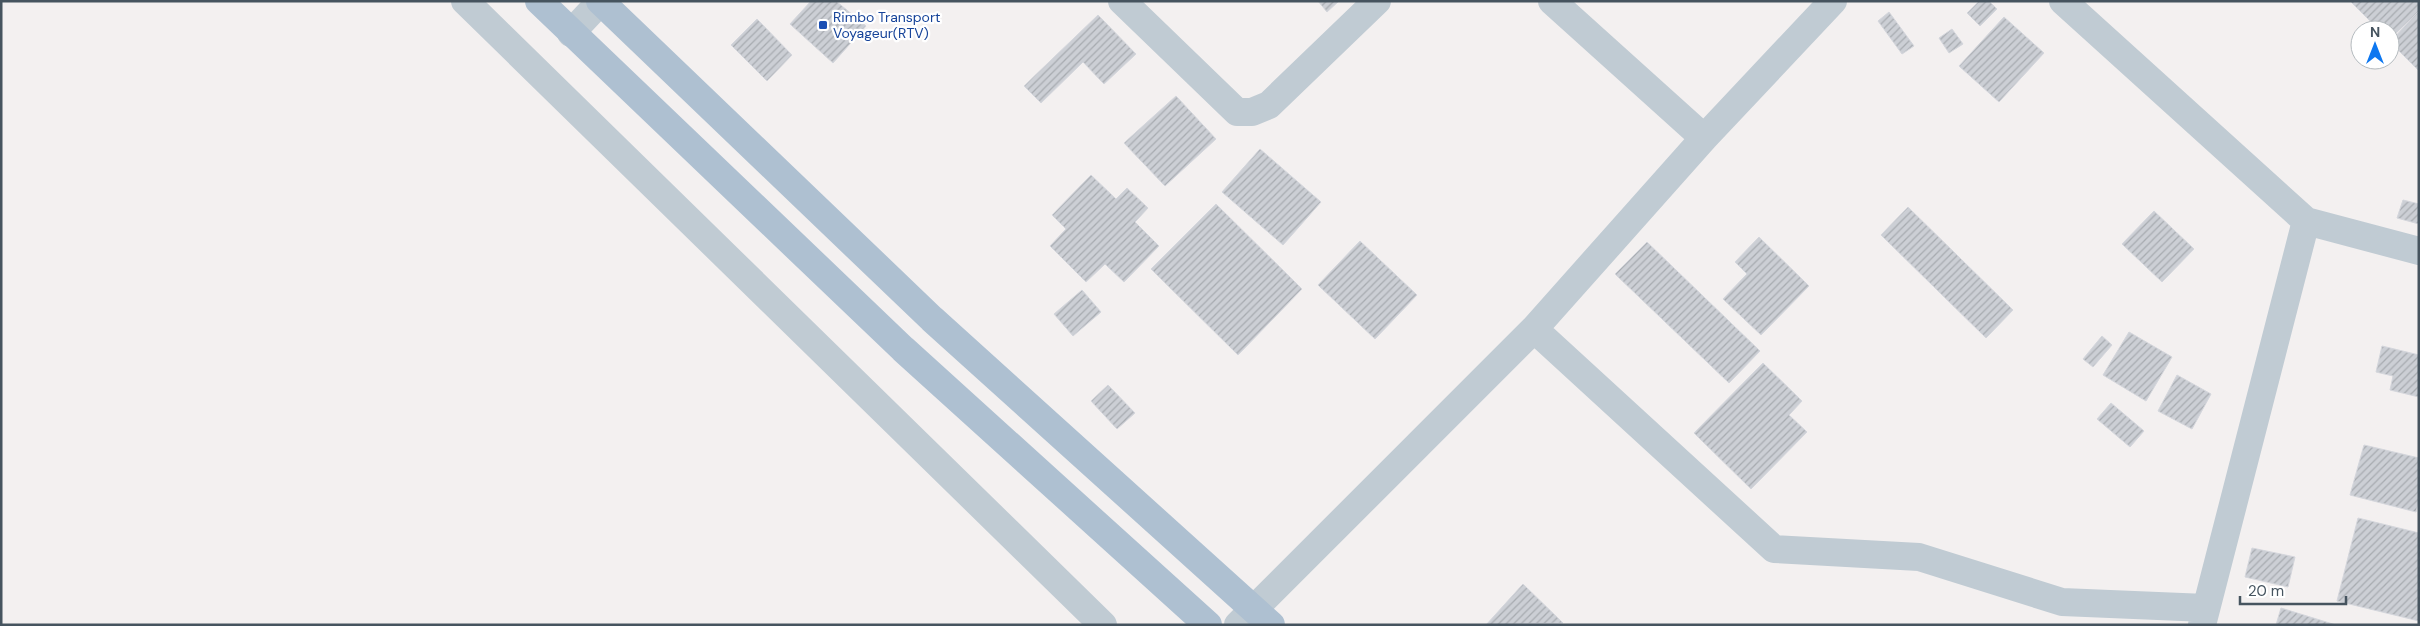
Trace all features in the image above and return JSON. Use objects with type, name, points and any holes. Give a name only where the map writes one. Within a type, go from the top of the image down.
[{"type":"main road","points":[[538,1],[856,305],[1208,625]]},
{"type":"main road","points":[[600,1],[932,319],[1254,619]]},
{"type":"main road","points":[[856,305],[887,276]]},
{"type":"street","points":[[465,1],[1104,625]]},
{"type":"street","points":[[572,34],[600,1]]},
{"type":"street","points":[[1122,1],[1237,112],[1252,112],[1269,105],[1377,1]]},
{"type":"street","points":[[1552,1],[1704,138]]},
{"type":"street","points":[[1254,619],[1534,329],[1704,138],[1833,1]]},
{"type":"street","points":[[2063,1],[2306,221],[2419,251]]},
{"type":"street","points":[[1534,329],[1774,550],[1919,556],[2062,602],[2204,616],[2306,221]]},
{"type":"building","points":[[811,1],[836,1],[866,26],[833,63],[790,24]]},
{"type":"building","points":[[1318,1],[1339,1],[1327,12]]},
{"type":"building","points":[[1979,1],[1989,1],[1997,9],[1980,26],[1967,13]]},
{"type":"building","points":[[2350,1],[2419,1],[2419,11],[2400,29],[2400,20],[2369,20]]},
{"type":"building","points":[[2419,11],[2419,71],[2400,52],[2400,31]]},
{"type":"building","points":[[1889,12],[1914,46],[1902,54],[1878,21]]},
{"type":"building","points":[[1098,15],[1136,54],[1104,84],[1083,62],[1041,103],[1024,86]]},
{"type":"building","points":[[2004,17],[2044,53],[1999,102],[1959,66]]},
{"type":"building","points":[[757,19],[792,55],[767,81],[731,45]]},
{"type":"building","points":[[1952,29],[1963,44],[1949,53],[1939,38]]},
{"type":"building","points":[[1176,96],[1216,139],[1165,186],[1124,143]]},
{"type":"building","points":[[1260,149],[1321,202],[1283,245],[1222,192]]},
{"type":"building","points":[[1091,175],[1116,199],[1127,188],[1148,208],[1135,222],[1159,246],[1124,282],[1105,264],[1086,282],[1050,246],[1066,229],[1052,215]]},
{"type":"building","points":[[2403,200],[2419,204],[2419,224],[2397,218]]},
{"type":"building","points":[[1216,204],[1302,289],[1238,355],[1151,269]]},
{"type":"building","points":[[1908,207],[2013,310],[1986,338],[1881,235]]},
{"type":"building","points":[[2154,211],[2194,249],[2162,282],[2122,244]]},
{"type":"building","points":[[1759,237],[1809,286],[1761,335],[1723,299],[1747,274],[1735,262]]},
{"type":"building","points":[[1360,241],[1417,295],[1375,339],[1318,285]]},
{"type":"building","points":[[1647,242],[1760,351],[1729,383],[1615,274]]},
{"type":"building","points":[[1082,290],[1101,312],[1073,336],[1054,314]]},
{"type":"building","points":[[2129,332],[2172,357],[2146,401],[2103,375]]},
{"type":"building","points":[[2102,336],[2112,345],[2093,367],[2083,359]]},
{"type":"building","points":[[2382,346],[2419,355],[2419,397],[2390,390],[2393,376],[2376,372]]},
{"type":"building","points":[[1763,363],[1802,401],[1789,415],[1807,432],[1751,489],[1694,433]]},
{"type":"building","points":[[2177,375],[2211,394],[2192,429],[2158,411]]},
{"type":"building","points":[[1108,385],[1135,413],[1117,429],[1091,401]]},
{"type":"building","points":[[2111,403],[2144,431],[2130,447],[2097,419]]},
{"type":"building","points":[[2364,445],[2419,458],[2419,500],[2416,512],[2350,495]]},
{"type":"building","points":[[2358,518],[2419,533],[2419,621],[2337,601]]},
{"type":"building","points":[[2252,548],[2295,557],[2288,587],[2245,577]]},
{"type":"building","points":[[1523,584],[1563,623],[1486,625]]},
{"type":"building","points":[[2281,608],[2336,625],[2276,625]]},
{"type":"place","name":"Rimbo Transport Voyageur(RTV)","points":[[823,25]]}]
